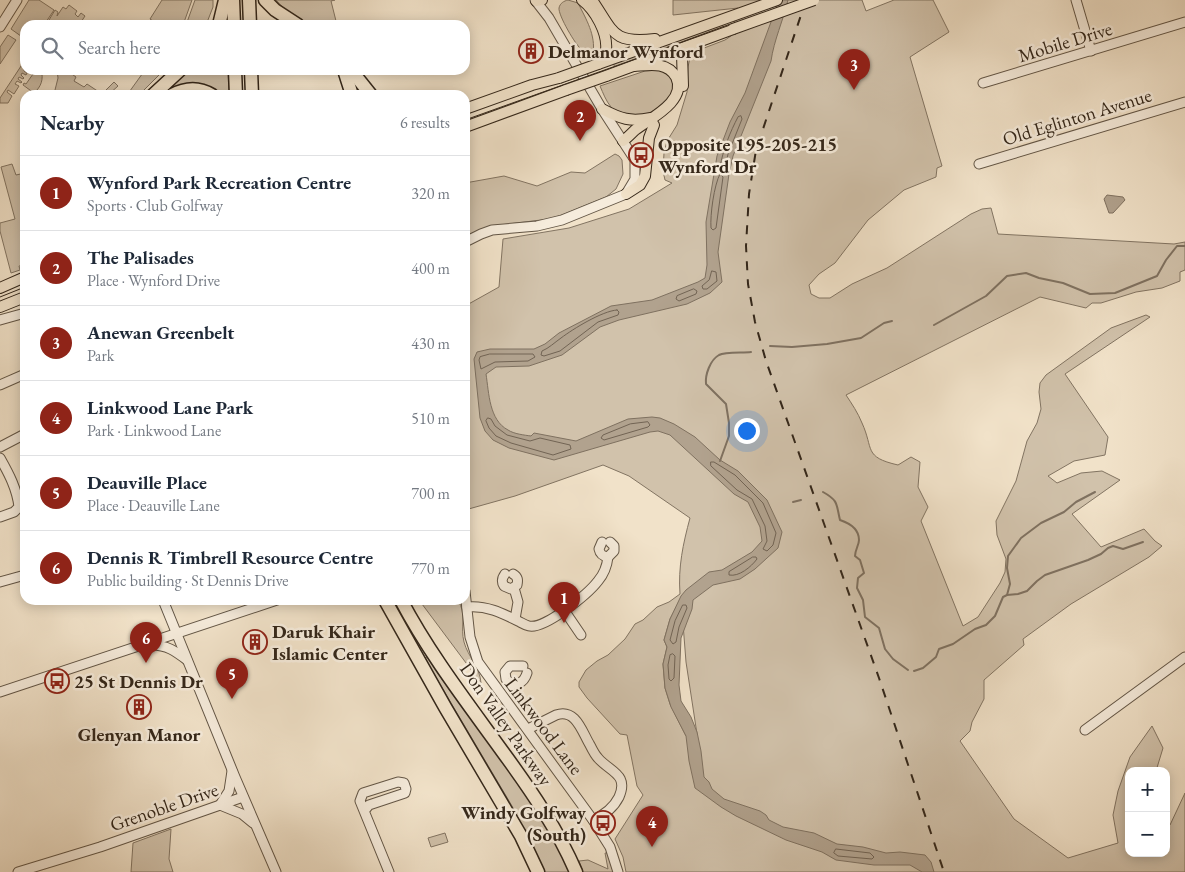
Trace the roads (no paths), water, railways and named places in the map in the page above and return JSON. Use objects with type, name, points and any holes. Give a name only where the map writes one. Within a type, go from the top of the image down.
[{"type":"highway","points":[[220,20],[225,0]]},
{"type":"highway","points":[[233,0],[234,20]]},
{"type":"highway","points":[[249,0],[250,20]]},
{"type":"highway","points":[[265,0],[275,10],[290,20]]},
{"type":"highway","points":[[158,90],[175,75]]},
{"type":"highway","points":[[235,75],[236,90]]},
{"type":"highway","points":[[251,75],[252,90]]},
{"type":"highway","points":[[346,75],[350,90]]},
{"type":"highway","points":[[355,75],[367,90]]},
{"type":"highway","points":[[182,90],[203,90]]},
{"type":"highway","name":"Don Valley Parkway","points":[[387,605],[521,836],[538,872]]},
{"type":"highway","name":"Don Valley Parkway","points":[[404,605],[445,672],[528,787],[555,829],[576,872]]},
{"type":"main road","points":[[582,0],[594,13],[603,29],[606,50],[604,57],[598,64]]},
{"type":"main road","points":[[592,0],[606,23],[620,37],[635,41],[671,38]]},
{"type":"main road","points":[[470,107],[532,85],[560,78],[777,0]]},
{"type":"main road","points":[[470,125],[814,0]]},
{"type":"main road","points":[[602,109],[622,119],[654,121],[673,108],[679,100],[683,88],[682,54],[684,48]]},
{"type":"main road","points":[[624,141],[639,135],[654,121],[674,98],[678,89],[677,81],[671,70],[660,65],[634,66]]},
{"type":"main road","points":[[626,194],[640,185],[645,176],[649,138],[654,121]]},
{"type":"main road","points":[[0,288],[20,279]]},
{"type":"main road","points":[[0,307],[20,299]]},
{"type":"street","points":[[0,27],[17,0]]},
{"type":"street","points":[[470,240],[492,230],[537,226],[562,220],[626,194],[635,179],[635,160],[602,109],[537,0]]},
{"type":"street","points":[[1076,0],[1091,51]]},
{"type":"street","name":"Mobile Drive","points":[[983,83],[1185,22]]},
{"type":"street","name":"Old Eglinton Avenue","points":[[979,164],[1185,102]]},
{"type":"street","points":[[0,320],[20,314]]},
{"type":"street","points":[[0,385],[20,376]]},
{"type":"street","points":[[0,447],[20,437]]},
{"type":"street","points":[[0,458],[18,496],[19,507],[14,512],[0,517]]},
{"type":"street","points":[[467,607],[490,608],[528,626],[538,626],[585,595],[598,582],[605,569],[608,557],[600,553],[599,549],[606,542]]},
{"type":"street","points":[[514,588],[511,589],[504,586],[502,579],[509,574],[517,577],[518,581],[514,588],[518,601],[516,620]]},
{"type":"street","points":[[0,582],[20,576]]},
{"type":"street","points":[[165,605],[243,797]]},
{"type":"street","points":[[0,692],[262,605]]},
{"type":"street","name":"Linkwood Lane","points":[[467,607],[468,630],[474,653],[485,673],[593,820],[612,852],[618,872]]},
{"type":"street","points":[[564,610],[581,635]]},
{"type":"street","points":[[137,648],[150,645],[165,646],[188,661]]},
{"type":"street","points":[[1085,730],[1185,657]]},
{"type":"street","points":[[514,665],[525,669],[525,678],[517,684],[508,682],[504,676],[507,668],[514,665]]},
{"type":"street","points":[[501,694],[508,682]]},
{"type":"street","points":[[528,729],[561,713],[567,714],[575,719],[598,759],[617,774],[622,781],[621,792],[617,801],[607,813],[593,820]]},
{"type":"street","points":[[232,771],[228,791],[220,805],[242,814],[255,825]]},
{"type":"street","points":[[365,810],[369,805],[405,793],[406,786],[404,783],[398,782],[363,793],[360,801],[389,872]]},
{"type":"street","name":"Grenoble Drive","points":[[18,872],[100,847],[243,797],[276,872]]},
{"type":"water","points":[[779,0],[788,0],[771,61],[733,156],[729,174],[718,252],[722,282],[710,293],[687,304],[619,320],[600,327],[562,355],[529,366],[496,367],[486,374],[489,397],[493,413],[502,426],[513,432],[531,436],[534,433],[576,441],[628,419],[660,418],[695,437],[720,460],[738,471],[767,500],[782,532],[778,548],[755,569],[740,579],[713,585],[693,600],[692,609],[681,638],[679,685],[681,701],[691,717],[697,732],[704,777],[712,789],[724,799],[760,811],[769,820],[783,827],[814,833],[837,844],[863,847],[886,853],[900,852],[925,855],[931,862],[934,872],[922,872],[910,865],[874,865],[836,860],[822,852],[786,840],[736,816],[695,788],[686,736],[671,707],[665,688],[663,664],[667,647],[664,640],[670,619],[686,590],[709,572],[722,570],[752,552],[762,541],[760,527],[748,502],[734,494],[670,435],[658,431],[554,460],[509,448],[493,440],[485,431],[480,418],[474,359],[477,352],[490,349],[534,349],[545,344],[559,333],[611,306],[652,300],[705,278],[707,265],[706,222],[717,156],[730,122],[745,93]]},
{"type":"water","points":[[1107,195],[1123,197],[1125,200],[1113,213],[1109,213],[1104,199]]},
{"type":"waterway","points":[[934,325],[986,296],[1007,276],[1026,273],[1063,283],[1090,294],[1115,293],[1157,276],[1177,246],[1185,246]]},
{"type":"waterway","points":[[770,346],[792,347],[827,344],[861,338],[884,323],[892,321]]},
{"type":"waterway","points":[[720,461],[729,436],[729,423],[726,404],[706,384],[707,372],[713,360],[719,355],[751,352]]},
{"type":"waterway","points":[[823,492],[834,501],[840,520],[853,527],[859,536],[855,556],[860,560],[864,573],[858,578],[857,588],[863,600],[865,617],[879,628],[885,649],[893,659],[908,670]]},
{"type":"waterway","points":[[1007,595],[1010,584],[1007,568],[1008,556],[1021,538],[1041,523],[1064,512],[1076,502],[1095,492]]},
{"type":"waterway","points":[[793,502],[801,500]]},
{"type":"waterway","points":[[914,671],[923,668],[936,657],[939,649],[953,644],[975,629],[986,625],[995,616],[1003,597],[1027,591],[1045,575],[1088,560],[1113,546],[1123,549],[1143,542]]},
{"type":"tram line","points":[[470,118],[800,0]]},
{"type":"tram line","points":[[0,297],[20,289]]},
{"type":"railway","points":[[806,0],[756,150],[749,194],[746,246],[748,284],[755,322],[766,361],[879,678],[944,872]]},
{"type":"place","name":"Delmanor Wynford","points":[[531,51]]},
{"type":"place","name":"Anewan Greenbelt","points":[[854,90]]},
{"type":"place","name":"The Palisades","points":[[580,141]]},
{"type":"place","name":"Opposite 195-205-215 Wynford Dr","points":[[641,155]]},
{"type":"place","name":"Wynford Park Recreation Centre","points":[[564,623]]},
{"type":"place","name":"Daruk Khair Islamic Center","points":[[255,642]]},
{"type":"place","name":"Dennis R Timbrell Resource Centre","points":[[146,663]]},
{"type":"place","name":"25 St Dennis Dr","points":[[57,681]]},
{"type":"place","name":"Deauville Place","points":[[232,699]]},
{"type":"place","name":"Glenyan Manor","points":[[139,707]]},
{"type":"place","name":"Windy Golfway (South)","points":[[603,823]]},
{"type":"place","name":"Linkwood Lane Park","points":[[652,847]]}]
